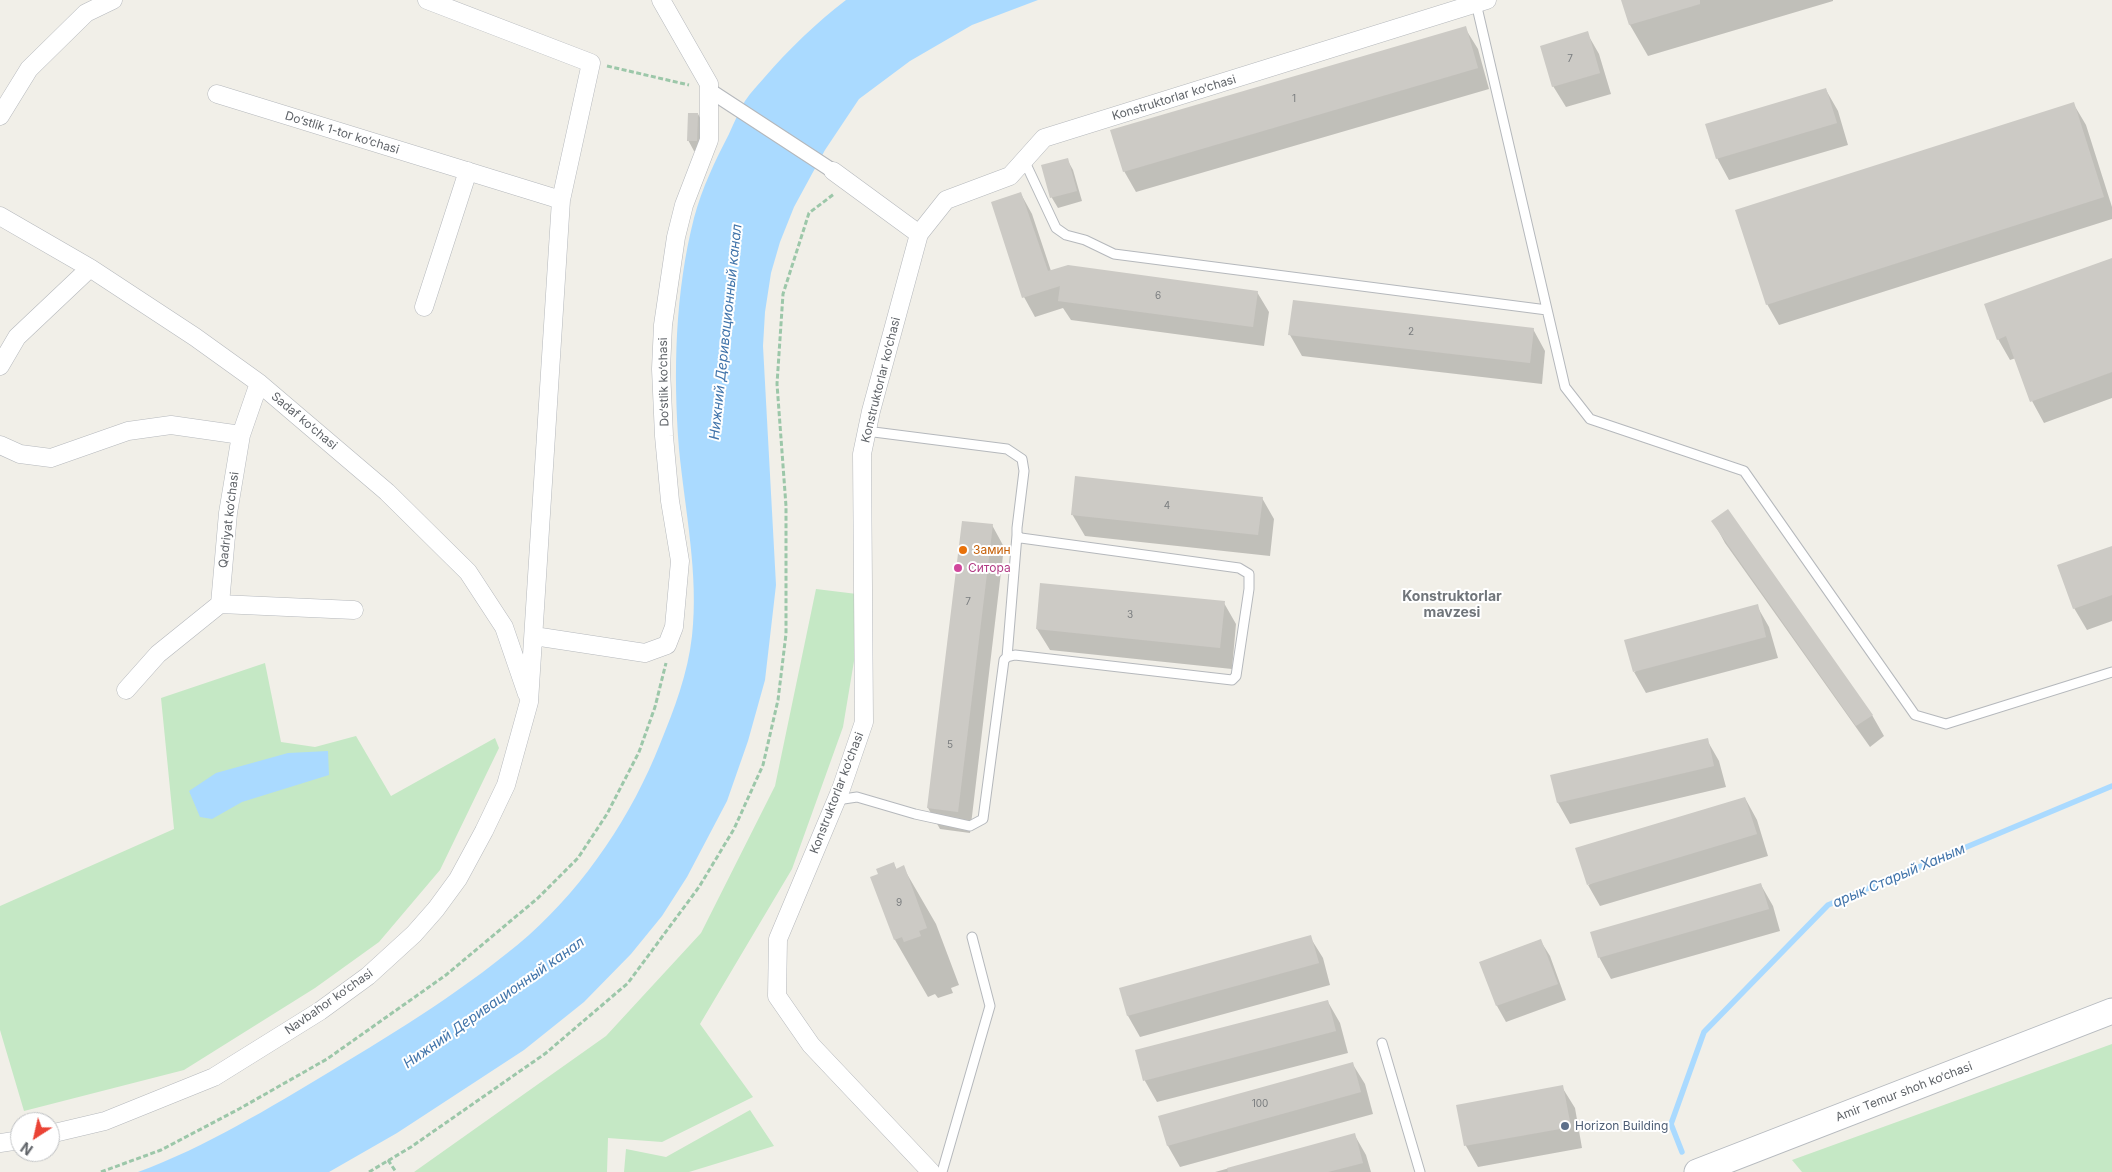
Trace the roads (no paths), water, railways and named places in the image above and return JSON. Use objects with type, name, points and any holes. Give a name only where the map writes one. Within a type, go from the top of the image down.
[{"type":"main road","name":"Amir Temur shoh ko‘chasi","points":[[1712,1168],[2112,1012]]},
{"type":"main road","points":[[1712,1168],[1751,1172]]},
{"type":"street","points":[[0,116],[29,69],[86,14],[113,0]]},
{"type":"street","points":[[427,0],[591,63],[561,200],[530,702]]},
{"type":"street","name":"Do‘stlik ko‘chasi","points":[[534,636],[645,653],[667,645],[674,627],[680,561],[670,501],[664,436],[661,369],[663,325],[680,221],[684,205],[709,140],[709,84],[661,0]]},
{"type":"street","name":"Konstruktorlar ko‘chasi","points":[[931,1172],[811,1045],[777,996],[778,939],[837,800],[864,722],[862,454],[866,431],[919,234],[946,200],[1010,176],[1044,138],[1482,2]]},
{"type":"street","points":[[709,90],[833,171],[919,234]]},
{"type":"street","name":"Do‘stlik 1-tor ko‘chasi","points":[[216,94],[561,200]]},
{"type":"street","points":[[424,307],[468,171]]},
{"type":"street","name":"Sadaf ko‘chasi","points":[[0,216],[90,268],[195,337],[259,383],[387,492],[468,572],[504,627],[530,702]]},
{"type":"street","points":[[0,366],[17,337],[90,268]]},
{"type":"street","name":"Qadriyat ko‘chasi","points":[[220,604],[228,513],[241,435],[259,383]]},
{"type":"street","points":[[0,445],[20,454],[51,458],[128,431],[171,425],[241,435]]},
{"type":"street","points":[[126,690],[158,654],[220,604],[354,610]]},
{"type":"street","name":"Navbahor ko‘chasi","points":[[60,1132],[105,1121],[214,1077],[320,1011],[368,976],[414,934],[436,909],[458,879],[506,785],[530,702]]},
{"type":"lane","points":[[1482,2],[1565,387],[1590,418],[1744,471],[1915,715],[1946,724],[2112,672]]},
{"type":"lane","points":[[1024,160],[1056,228],[1066,235],[1085,240],[1114,254],[1547,310]]},
{"type":"lane","points":[[837,800],[857,797],[915,814],[970,826],[983,820],[1004,660],[1007,657],[1024,471],[1022,459],[1007,449],[866,431]]},
{"type":"lane","points":[[1007,657],[1015,655],[1232,680],[1236,676],[1249,589],[1249,574],[1239,568],[1030,540],[1017,535]]},
{"type":"lane","points":[[942,1172],[990,1006],[972,937]]},
{"type":"lane","points":[[1382,1044],[1420,1172]]},
{"type":"water","name":"Нижний Деривационный канал","points":[[846,0],[1038,0],[972,25],[910,61],[859,99],[825,150],[794,207],[780,242],[771,273],[765,312],[763,346],[776,585],[765,680],[748,741],[727,801],[687,877],[662,916],[631,954],[584,1002],[524,1050],[397,1133],[329,1172],[138,1172],[188,1151],[261,1113],[408,1024],[458,990],[506,954],[550,915],[588,871],[621,822],[649,770],[670,718],[684,677],[692,636],[694,613],[693,566],[679,449],[676,362],[679,304],[694,218],[709,175],[745,101],[773,67],[793,47]]},
{"type":"water","points":[[328,751],[329,775],[242,802],[212,819],[200,817],[189,791],[216,773],[288,753]]},
{"type":"waterway","name":"арык Старый Ханым","points":[[1682,1152],[1671,1124],[1704,1032],[1828,905],[2112,786]]},
{"type":"place","name":"Замин","points":[[963,550]]},
{"type":"place","name":"Ситора","points":[[958,568]]},
{"type":"place","name":"Horizon Building","points":[[1565,1126]]},
{"type":"district","name":"Konstruktorlar mavzesi","points":[[1452,606]]}]
